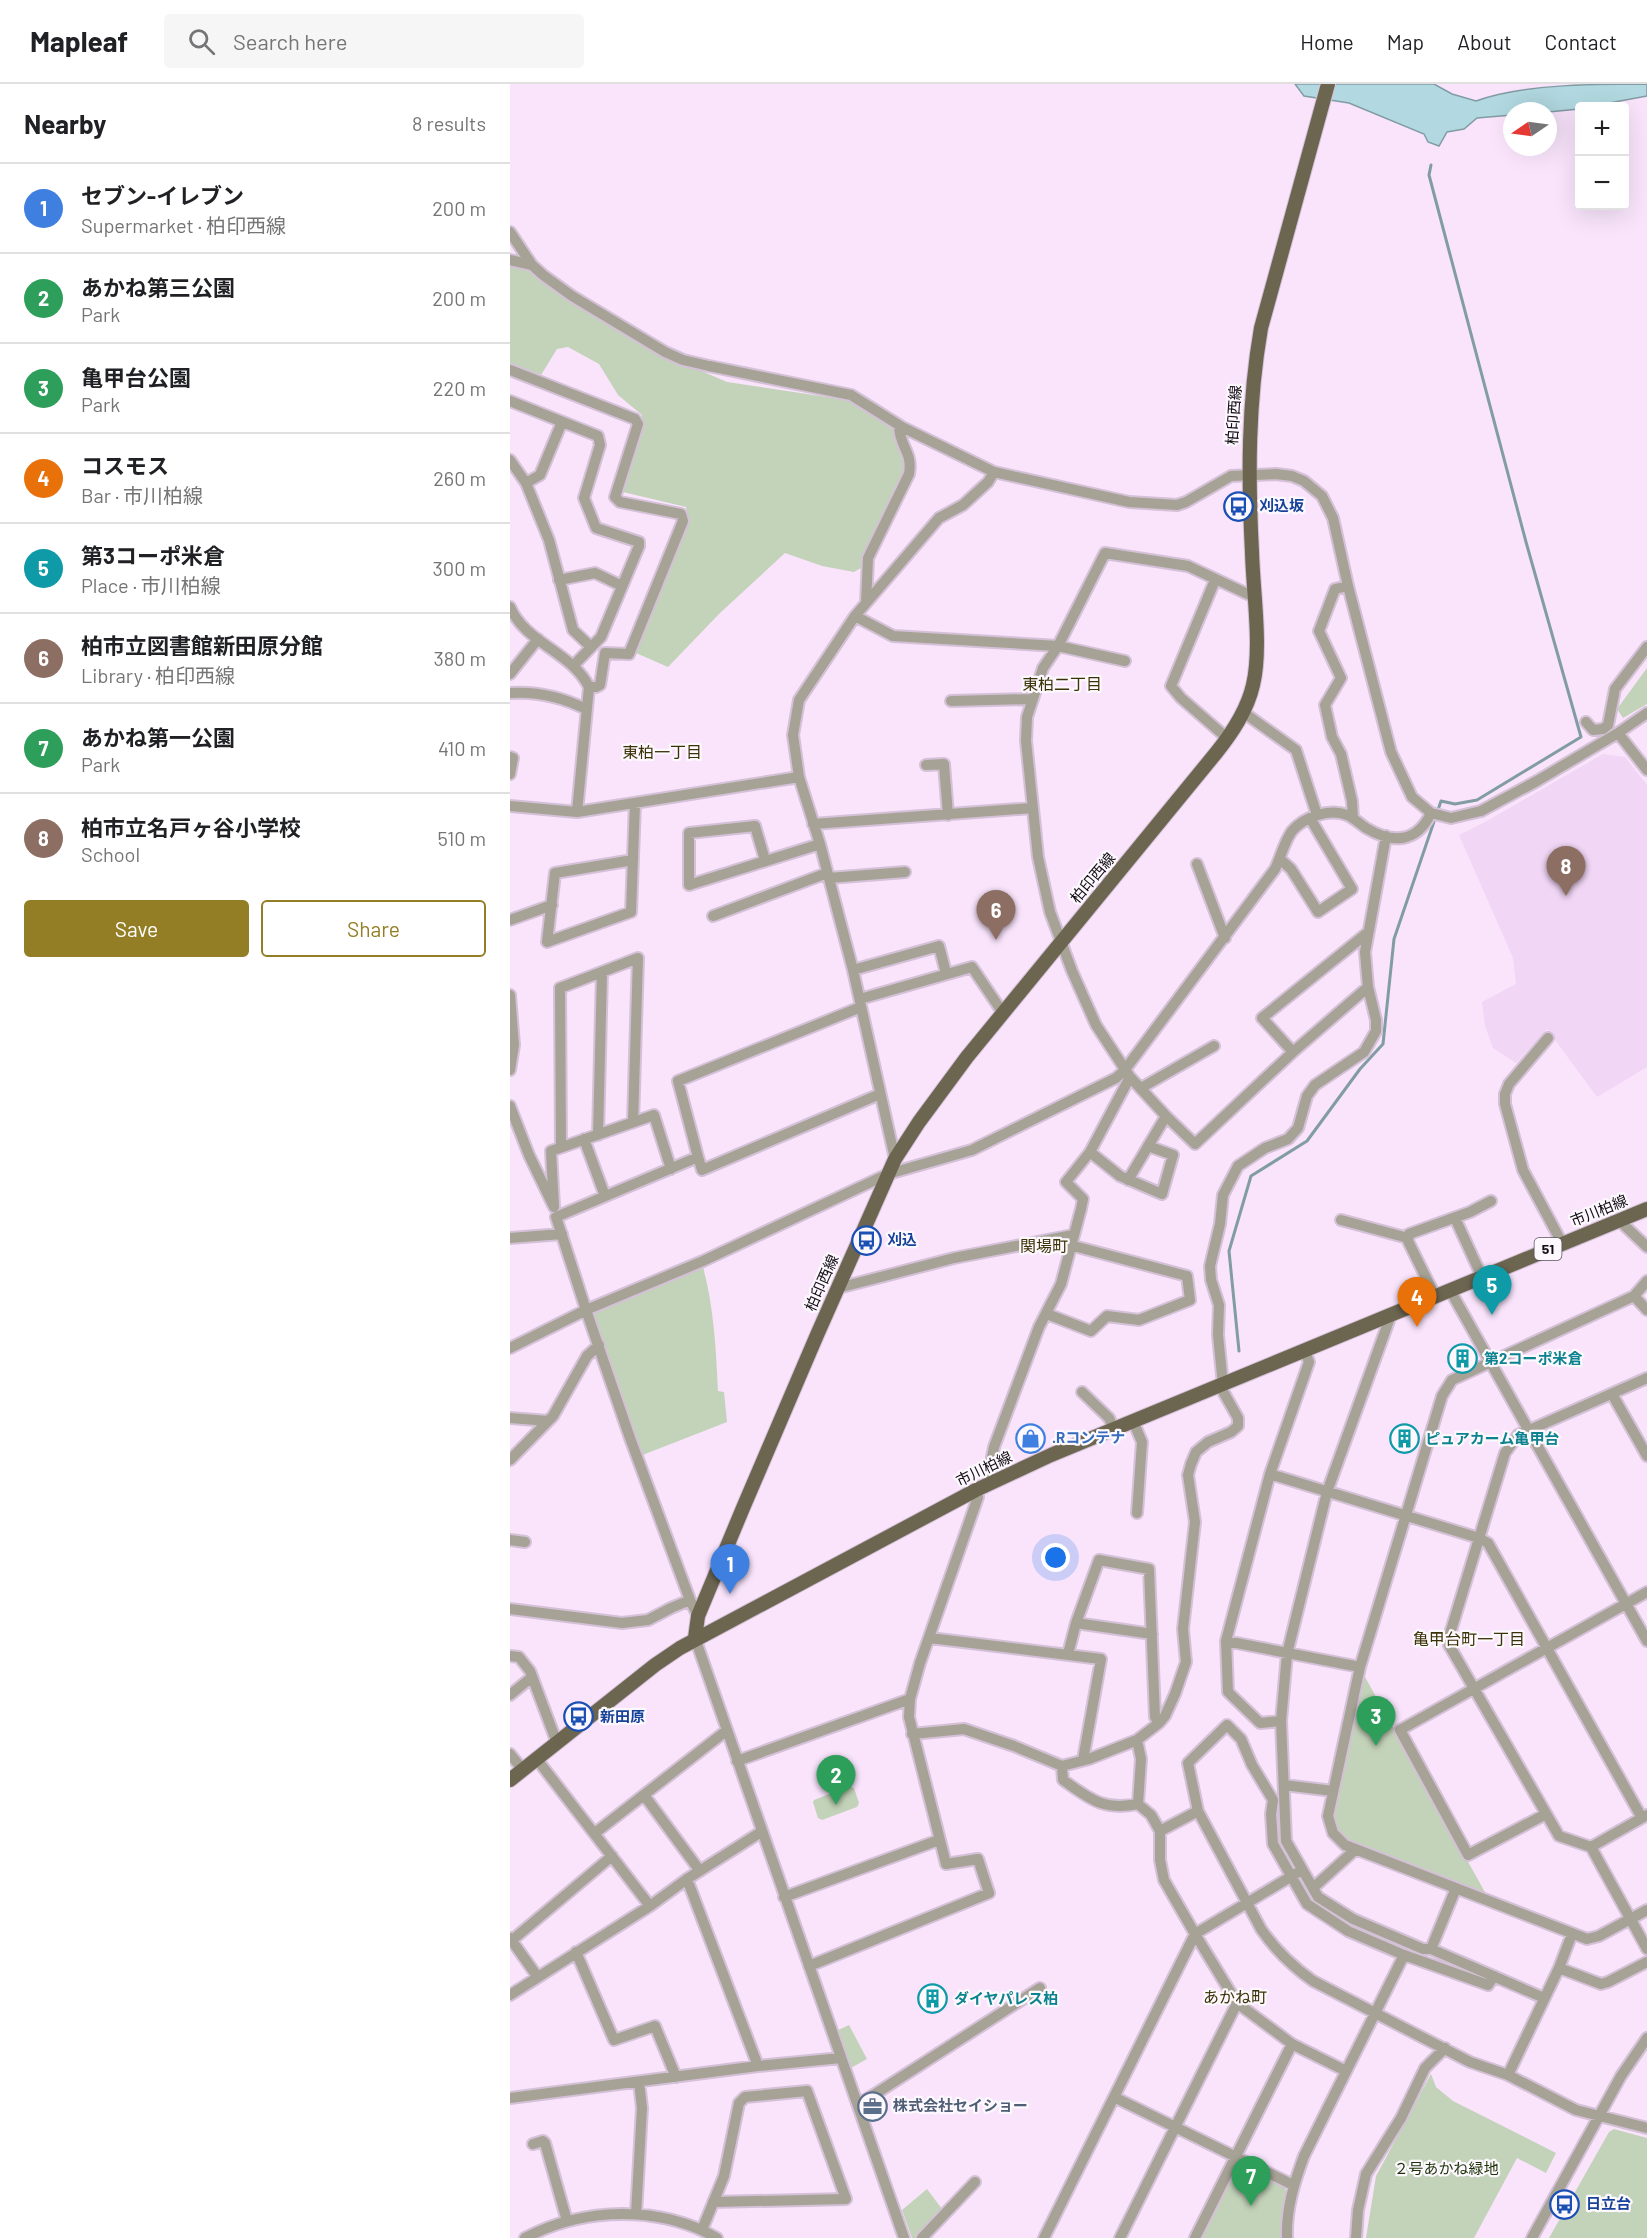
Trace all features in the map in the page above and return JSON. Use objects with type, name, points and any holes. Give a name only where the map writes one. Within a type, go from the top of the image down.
[{"type":"main road","name":"柏印西線","points":[[695,1638],[698,1616],[895,1159],[941,1090],[1227,738],[1243,712],[1253,684],[1255,666],[1248,475],[1250,413],[1261,328],[1328,84]]},
{"type":"main road","name":"市川柏線","points":[[510,1780],[655,1665],[695,1638],[993,1481],[1647,1209]]},
{"type":"street","points":[[510,231],[532,265],[543,275],[572,296],[665,352],[683,360],[851,395],[899,425],[994,472],[1129,502],[1177,505],[1232,476],[1276,474],[1292,476],[1314,487],[1322,496],[1333,518],[1347,586],[1391,752],[1412,797],[1431,813],[1451,818],[1481,811],[1615,735],[1647,713]]},
{"type":"street","points":[[510,261],[532,265]]},
{"type":"street","points":[[510,370],[635,419],[638,424],[615,497],[620,502],[681,514],[683,521],[629,654],[605,653],[600,685],[589,687]]},
{"type":"street","points":[[510,401],[595,434],[600,440],[584,498],[596,528],[639,542],[601,637],[573,666]]},
{"type":"street","points":[[526,483],[540,475],[562,422]]},
{"type":"street","points":[[866,603],[868,558],[909,474],[911,461],[899,436],[899,425]]},
{"type":"street","points":[[510,460],[526,483],[549,540],[573,630],[591,647]]},
{"type":"street","points":[[895,1159],[853,970],[820,844],[799,777],[793,735],[799,700],[855,616],[939,518],[963,505],[988,482],[994,472]]},
{"type":"street","points":[[1254,597],[1188,566],[1105,553],[1077,612],[1043,668],[1027,717],[1026,741],[1032,808],[1047,902],[1096,1025],[1127,1074],[1196,1144],[1293,1052],[1368,987]]},
{"type":"street","points":[[559,580],[595,573],[622,586]]},
{"type":"street","points":[[1215,580],[1171,687],[1227,738]]},
{"type":"street","points":[[1347,586],[1335,589],[1319,631],[1341,678],[1325,705],[1332,737],[1341,754],[1352,801],[1353,818]]},
{"type":"street","points":[[511,610],[524,628],[573,666],[589,687],[577,812]]},
{"type":"street","points":[[855,616],[893,636],[1058,646],[1125,661]]},
{"type":"street","points":[[510,674],[538,639]]},
{"type":"street","points":[[1586,722],[1593,730],[1603,729],[1608,725],[1615,689],[1647,647]]},
{"type":"street","points":[[510,693],[524,692],[562,698],[586,709]]},
{"type":"street","points":[[951,701],[1033,699]]},
{"type":"street","points":[[1243,712],[1296,750],[1313,817],[1352,889],[1318,912],[1291,869],[1280,859]]},
{"type":"street","points":[[1608,725],[1647,770]]},
{"type":"street","points":[[510,757],[513,758],[510,774]]},
{"type":"street","points":[[926,765],[944,764],[948,815]]},
{"type":"street","points":[[510,806],[577,812],[799,777]]},
{"type":"street","points":[[633,860],[555,873],[548,942],[631,912],[633,860],[635,803]]},
{"type":"street","points":[[813,824],[1032,808]]},
{"type":"street","points":[[993,1481],[989,1472],[994,1447],[1039,1328],[1061,1284],[1083,1199],[1066,1182],[1090,1152],[1127,1074],[1275,869],[1292,832],[1313,817],[1335,812],[1353,818],[1366,828],[1386,836],[1404,838],[1422,828],[1431,813]]},
{"type":"street","points":[[765,860],[755,826],[689,833],[689,885],[820,844]]},
{"type":"street","points":[[912,1734],[964,1729],[1062,1766],[1137,1740],[1165,1716],[1186,1662],[1183,1629],[1195,1522],[1188,1475],[1196,1452],[1208,1442],[1231,1432],[1238,1426],[1238,1418],[1221,1385],[1219,1305],[1211,1280],[1210,1266],[1220,1224],[1222,1195],[1238,1166],[1265,1148],[1288,1139],[1298,1128],[1307,1096],[1315,1085],[1364,1052],[1376,1031],[1376,1020],[1368,987],[1365,952],[1366,934],[1386,836]]},
{"type":"street","points":[[1197,864],[1224,938]]},
{"type":"street","points":[[713,915],[828,875],[905,872]]},
{"type":"street","points":[[510,920],[552,905]]},
{"type":"street","points":[[1293,1052],[1262,1018],[1366,934]]},
{"type":"street","points":[[853,970],[939,946],[946,973]]},
{"type":"street","points":[[561,1147],[560,988],[638,958],[633,1122]]},
{"type":"street","points":[[880,1094],[702,1170],[678,1081],[860,1003],[972,966],[1003,1013]]},
{"type":"street","points":[[598,1134],[602,972]]},
{"type":"street","points":[[510,995],[514,1045],[510,1070]]},
{"type":"street","points":[[1548,1038],[1509,1084],[1505,1094],[1505,1104],[1523,1170],[1562,1243]]},
{"type":"street","points":[[1141,1088],[1214,1046]]},
{"type":"street","points":[[510,1348],[586,1310],[703,1261],[888,1174],[972,1150],[1127,1074]]},
{"type":"street","points":[[510,1106],[555,1212],[630,1438],[698,1616]]},
{"type":"street","points":[[555,1212],[551,1151],[561,1147],[654,1115],[671,1169]]},
{"type":"street","points":[[1128,1180],[1166,1116]]},
{"type":"street","points":[[584,1139],[605,1196]]},
{"type":"street","points":[[1090,1152],[1128,1180],[1162,1194],[1173,1155],[1148,1146]]},
{"type":"street","points":[[555,1212],[605,1196],[698,1157]]},
{"type":"street","points":[[1435,1296],[1408,1241],[1409,1234],[1455,1218],[1491,1201]]},
{"type":"street","points":[[1455,1218],[1482,1276]]},
{"type":"street","points":[[1622,1219],[1625,1226],[1647,1247]]},
{"type":"street","points":[[1341,1220],[1408,1238]]},
{"type":"street","points":[[510,1238],[562,1234]]},
{"type":"street","points":[[838,1288],[954,1258],[1072,1240],[1187,1276],[1190,1300],[1139,1320],[1107,1316],[1091,1331],[1047,1314]]},
{"type":"street","points":[[1647,1281],[1634,1296],[1452,1380],[1442,1396],[1360,1667],[1328,1816],[1333,1833],[1345,1845],[1587,1939],[1599,1936],[1647,1910]]},
{"type":"street","points":[[1450,1290],[1647,1641]]},
{"type":"street","points":[[1634,1296],[1647,1310]]},
{"type":"street","points":[[1391,1315],[1327,1492],[1287,1654],[1281,1721],[1286,1841],[1318,1897],[1353,1919],[1423,1949],[1431,1949],[1545,1998]]},
{"type":"street","points":[[510,1460],[548,1421],[587,1356],[599,1345]]},
{"type":"street","points":[[1281,1721],[1260,1724],[1228,1692],[1226,1641],[1270,1474],[1309,1362],[1305,1351]]},
{"type":"street","points":[[1647,1378],[1518,1435],[1505,1453],[1449,1637],[1449,1645],[1558,1836],[1591,1847],[1647,1949]]},
{"type":"street","points":[[1082,1392],[1109,1418],[1114,1429]]},
{"type":"street","points":[[1612,1394],[1647,1456]]},
{"type":"street","points":[[510,1418],[548,1421]]},
{"type":"street","points":[[1133,1421],[1142,1442],[1137,1513]]},
{"type":"street","points":[[1270,1474],[1479,1538],[1488,1543],[1644,1817],[1591,1847]]},
{"type":"street","points":[[809,1966],[989,1893],[978,1859],[946,1864],[912,1734],[910,1699],[978,1497],[976,1490]]},
{"type":"street","points":[[510,1540],[525,1542]]},
{"type":"street","points":[[1068,1654],[1076,1623],[1099,1560],[1149,1569],[1155,1717],[1159,1723]]},
{"type":"street","points":[[1546,1815],[1468,1855],[1400,1730],[1647,1592]]},
{"type":"street","points":[[510,1610],[632,1623],[648,1620],[690,1600]]},
{"type":"street","points":[[1076,1623],[1152,1634]]},
{"type":"street","points":[[695,1638],[904,2238]]},
{"type":"street","points":[[930,1638],[1101,1659],[1083,1760]]},
{"type":"street","points":[[1226,1641],[1360,1667]]},
{"type":"street","points":[[510,1656],[519,1657],[532,1677],[557,1743]]},
{"type":"street","points":[[510,1695],[532,1677]]},
{"type":"street","points":[[737,1761],[910,1699]]},
{"type":"street","points":[[1494,1976],[1488,1985],[1404,1955],[1348,1931],[1312,1908],[1273,1844],[1271,1814],[1273,1800],[1252,1765],[1241,1739],[1227,1725],[1188,1763],[1198,1811],[1247,1904],[1272,1945],[1290,1965],[1313,1981],[1470,2061],[1508,2075],[1576,2110],[1647,2128]]},
{"type":"street","points":[[595,1833],[726,1731]]},
{"type":"street","points":[[1137,1740],[1141,1760],[1138,1804]]},
{"type":"street","points":[[510,1755],[523,1770]]},
{"type":"street","points":[[536,1758],[650,1906]]},
{"type":"street","points":[[1062,1766],[1063,1780],[1095,1802],[1112,1806],[1138,1804],[1151,1815],[1160,1831],[1160,1860],[1164,1880],[1238,2003],[1292,2044],[1346,2071]]},
{"type":"street","points":[[1284,1785],[1333,1791]]},
{"type":"street","points":[[644,1795],[700,1871]]},
{"type":"street","points":[[1160,1831],[1198,1811]]},
{"type":"street","points":[[510,1995],[761,1832]]},
{"type":"street","points":[[784,1897],[939,1840]]},
{"type":"street","points":[[1313,1888],[1356,1849]]},
{"type":"street","points":[[537,1976],[511,1940],[612,1856]]},
{"type":"street","points":[[1044,2238],[1195,1934],[1303,1870]]},
{"type":"street","points":[[687,1879],[758,2066]]},
{"type":"street","points":[[1431,1949],[1456,1888]]},
{"type":"street","points":[[1508,2075],[1559,1968],[1572,1934]]},
{"type":"street","points":[[576,1952],[614,2040],[655,2026],[676,2077]]},
{"type":"street","points":[[1287,2238],[1288,2209],[1293,2185],[1304,2156],[1404,1955]]},
{"type":"street","points":[[1559,1968],[1601,1984],[1647,1962]]},
{"type":"street","points":[[858,2105],[1040,1988]]},
{"type":"street","points":[[1120,2238],[1238,2003]]},
{"type":"street","points":[[1532,2238],[1621,2076],[1647,2038]]},
{"type":"street","points":[[1195,2238],[1292,2044]]},
{"type":"street","points":[[1356,2238],[1358,2210],[1366,2174],[1401,2118],[1425,2068],[1445,2048]]},
{"type":"street","points":[[510,2098],[758,2066],[841,2058]]},
{"type":"street","points":[[636,2214],[642,2108],[639,2082]]},
{"type":"street","points":[[702,2230],[713,2202],[724,2176],[739,2103],[745,2097],[807,2091],[846,2199],[713,2202]]},
{"type":"street","points":[[1114,2097],[1293,2185]]},
{"type":"street","points":[[533,2144],[543,2141],[545,2143],[567,2221]]},
{"type":"street","points":[[922,2238],[975,2182]]},
{"type":"street","points":[[525,2238],[567,2221],[636,2214],[673,2220],[717,2238]]},
{"type":"shaded area","points":[[1295,84],[1434,84],[1452,94],[1476,101],[1495,95],[1537,88],[1647,84],[1647,96],[1615,102],[1575,102],[1575,109],[1557,111],[1557,102],[1503,102],[1503,116],[1477,118],[1464,129],[1447,132],[1439,146],[1428,142],[1424,134],[1349,103],[1304,96]]},
{"type":"shaded area","points":[[1603,754],[1625,757],[1647,785],[1647,1067],[1597,1097],[1547,1029],[1516,1063],[1493,1048],[1485,1026],[1482,1002],[1516,984],[1513,958],[1459,835]]},
{"type":"green space","points":[[510,266],[527,269],[555,292],[639,344],[727,382],[847,400],[895,428],[906,459],[904,492],[873,561],[854,572],[822,566],[785,553],[720,613],[668,667],[636,653],[688,518],[686,507],[623,492],[642,415],[618,395],[599,364],[568,347],[557,349],[541,375],[510,363]]},
{"type":"green space","points":[[1647,668],[1647,704],[1623,718],[1617,709]]},
{"type":"green space","points":[[703,1267],[712,1313],[718,1391],[724,1392],[727,1422],[640,1456],[591,1315]]},
{"type":"green space","points":[[1365,1677],[1486,1894],[1353,1842],[1337,1827],[1334,1814]]},
{"type":"green space","points":[[850,1786],[854,1788],[859,1803],[857,1807],[822,1820],[818,1818],[814,1800]]},
{"type":"green space","points":[[849,2025],[867,2059],[849,2069],[836,2031]]},
{"type":"green space","name":"２号あかね緑地","points":[[1431,2074],[1436,2087],[1453,2101],[1556,2153],[1546,2173],[1517,2158],[1474,2238],[1366,2238],[1376,2176]]},
{"type":"green space","points":[[1614,2129],[1647,2138],[1647,2238],[1549,2238],[1609,2132]]},
{"type":"green space","points":[[1241,2165],[1285,2187],[1282,2238],[1201,2238],[1236,2167]]},
{"type":"green space","points":[[927,2189],[942,2209],[916,2238],[912,2238],[902,2210]]},
{"type":"waterway","points":[[1239,1351],[1229,1251],[1251,1176],[1307,1141],[1360,1069],[1383,1044],[1394,939],[1441,801],[1455,804],[1477,800],[1581,737],[1526,542],[1429,175],[1431,165]]},
{"type":"place","name":"刈込坂","points":[[1238,506]]},
{"type":"place","name":"柏市立名戸ヶ谷小学校","points":[[1566,896]]},
{"type":"place","name":"柏市立図書館新田原分館","points":[[996,940]]},
{"type":"place","name":"刈込","points":[[866,1240]]},
{"type":"place","name":"第3コーポ米倉","points":[[1492,1315]]},
{"type":"place","name":"コスモス","points":[[1417,1327]]},
{"type":"place","name":"第2コーポ米倉","points":[[1463,1359]]},
{"type":"place","name":".Rコンテナ","points":[[1031,1438]]},
{"type":"place","name":"ピュアカーム亀甲台","points":[[1404,1439]]},
{"type":"place","name":"セブン-イレブン","points":[[730,1594]]},
{"type":"place","name":"新田原","points":[[579,1717]]},
{"type":"place","name":"亀甲台公園","points":[[1376,1746]]},
{"type":"place","name":"あかね第三公園","points":[[836,1805]]},
{"type":"place","name":"ダイヤパレス柏","points":[[933,1999]]},
{"type":"place","name":"株式会社セイショー","points":[[872,2106]]},
{"type":"place","name":"日立台","points":[[1565,2204]]},
{"type":"place","name":"あかね第一公園","points":[[1251,2206]]},
{"type":"district","name":"東柏二丁目","points":[[1062,684]]},
{"type":"district","name":"東柏一丁目","points":[[662,752]]},
{"type":"district","name":"関場町","points":[[1044,1246]]},
{"type":"district","name":"亀甲台町一丁目","points":[[1469,1639]]},
{"type":"district","name":"あかね町","points":[[1235,1997]]}]
